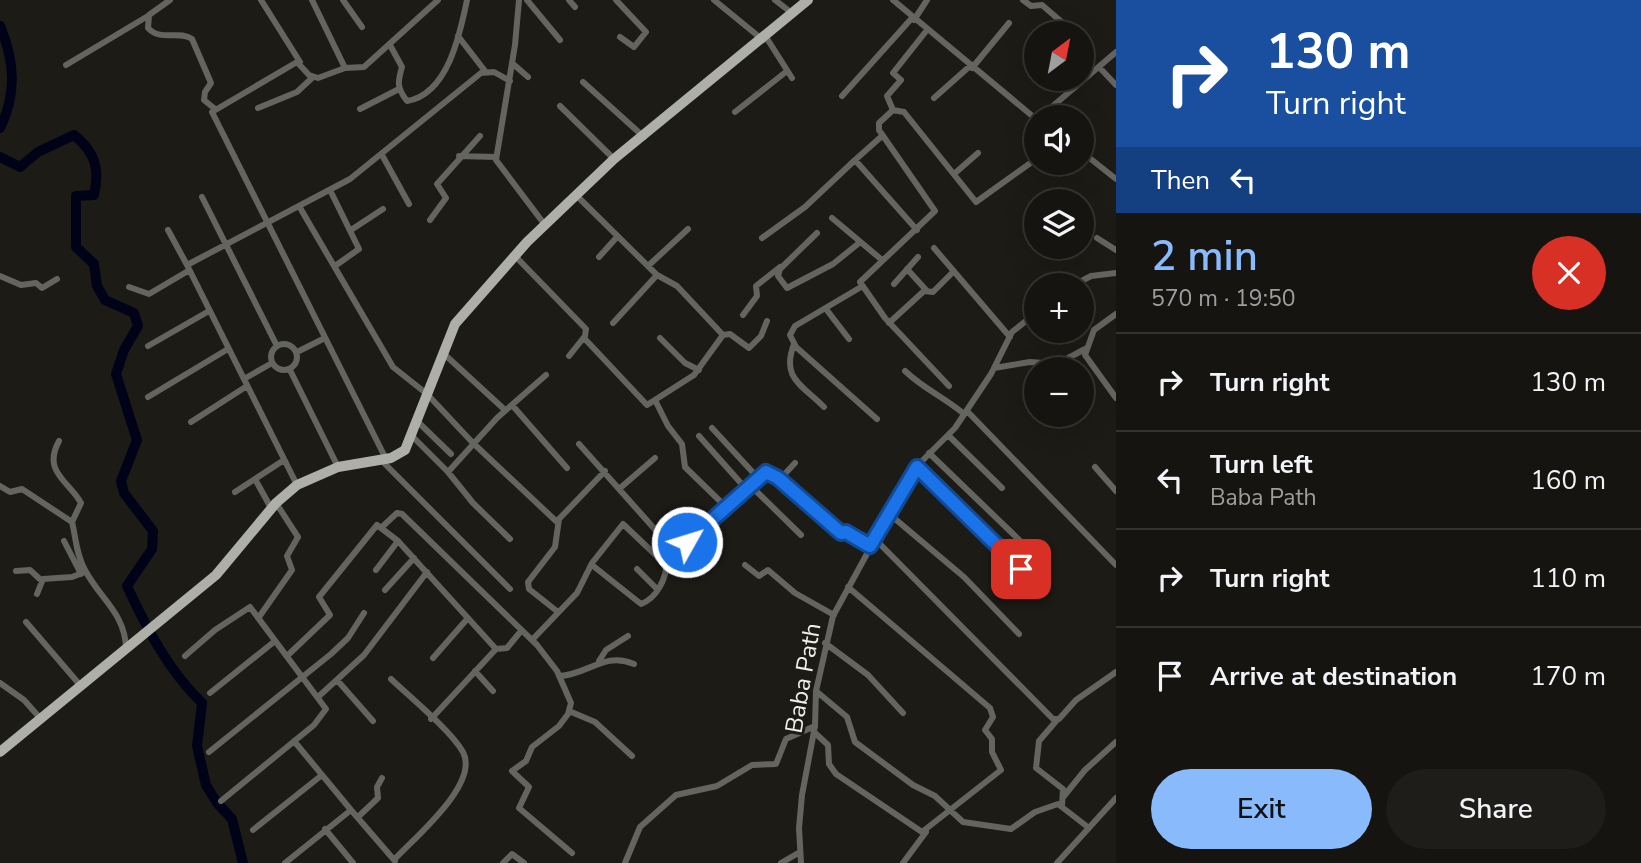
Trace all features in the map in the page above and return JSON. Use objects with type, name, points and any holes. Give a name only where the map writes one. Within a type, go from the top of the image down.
[{"type":"main road","points":[[0,752],[221,570],[273,505],[297,485],[338,467],[383,459],[405,450],[456,324],[514,256],[614,159],[765,39],[808,0]]},
{"type":"street","points":[[66,65],[170,0]]},
{"type":"street","points":[[261,0],[300,62],[313,76],[322,78],[345,68],[364,67],[439,0]]},
{"type":"street","points":[[312,0],[345,68]]},
{"type":"street","points":[[343,0],[362,27]]},
{"type":"street","points":[[390,46],[402,69],[397,79],[399,89],[409,102],[427,90],[446,68],[467,0]]},
{"type":"street","points":[[519,0],[510,81],[496,158],[502,171],[545,226]]},
{"type":"street","points":[[527,0],[560,40]]},
{"type":"street","points":[[569,0],[575,6]]},
{"type":"street","points":[[616,0],[646,32],[634,47],[620,37]]},
{"type":"street","points":[[714,0],[765,39],[792,78]]},
{"type":"street","points":[[775,0],[793,14]]},
{"type":"street","points":[[893,0],[971,67],[1024,107]]},
{"type":"street","points":[[842,96],[913,19],[927,0]]},
{"type":"street","points":[[1023,0],[1031,6],[1045,7],[1061,21]]},
{"type":"street","points":[[149,15],[146,23],[153,33],[187,36],[192,39],[210,78],[204,100],[215,109]]},
{"type":"street","points":[[934,98],[971,67],[1009,23]]},
{"type":"street","points":[[893,110],[887,96],[901,80],[893,73],[927,30]]},
{"type":"street","points":[[458,36],[485,71],[510,81]]},
{"type":"street","points":[[1054,105],[1116,52]]},
{"type":"street","points":[[300,62],[215,109],[212,116],[383,459],[510,589]]},
{"type":"street","points":[[512,63],[528,76]]},
{"type":"street","points":[[1099,67],[1116,85]]},
{"type":"street","points":[[129,287],[149,294],[225,244],[330,190],[382,155],[485,71]]},
{"type":"street","points":[[735,112],[787,71]]},
{"type":"street","points":[[258,108],[297,92],[313,76]]},
{"type":"street","points":[[583,82],[644,137]]},
{"type":"street","points":[[360,109],[399,89]]},
{"type":"street","points":[[560,106],[614,159]]},
{"type":"street","points":[[893,110],[878,125],[882,136],[934,210],[917,230],[860,279],[861,287],[889,323],[949,386]]},
{"type":"street","points":[[893,110],[904,112],[979,202],[1024,168]]},
{"type":"street","points":[[430,220],[446,198],[437,184],[459,156],[480,136]]},
{"type":"street","points":[[762,238],[805,207],[882,136]]},
{"type":"street","points":[[954,174],[978,153]]},
{"type":"street","points":[[382,155],[409,204]]},
{"type":"street","points":[[459,156],[496,158]]},
{"type":"street","points":[[855,160],[917,230]]},
{"type":"street","points":[[1094,162],[1116,179]]},
{"type":"street","points":[[330,190],[359,251],[335,266]]},
{"type":"street","points":[[575,194],[657,275],[677,286],[723,335]]},
{"type":"street","points":[[202,197],[277,346]]},
{"type":"street","points":[[299,206],[394,367],[427,394],[472,443],[557,522]]},
{"type":"street","points":[[351,230],[383,209]]},
{"type":"street","points":[[832,218],[882,260]]},
{"type":"street","points":[[648,266],[688,229]]},
{"type":"street","points":[[168,230],[297,485]]},
{"type":"street","points":[[743,315],[757,296],[756,286],[817,233]]},
{"type":"street","points":[[599,257],[617,237]]},
{"type":"street","points":[[1097,237],[1116,250]]},
{"type":"street","points":[[781,266],[778,276],[790,288],[833,264],[859,243]]},
{"type":"street","points":[[934,248],[989,317],[1010,337]]},
{"type":"street","points":[[514,256],[586,329],[584,338],[569,356]]},
{"type":"street","points":[[894,284],[918,257]]},
{"type":"street","points":[[908,269],[928,291]]},
{"type":"street","points":[[889,323],[923,290],[933,292],[954,271]]},
{"type":"street","points":[[1094,276],[1116,273]]},
{"type":"street","points":[[613,323],[657,275]]},
{"type":"street","points":[[0,276],[21,285],[36,283],[42,288],[57,279]]},
{"type":"street","points":[[824,407],[789,370],[788,361],[794,344],[792,329],[861,287]]},
{"type":"street","points":[[826,309],[849,340]]},
{"type":"street","points":[[148,346],[209,311]]},
{"type":"street","points":[[1116,314],[1094,330],[1085,349],[1087,361],[1116,398]]},
{"type":"street","points":[[584,338],[646,405],[699,370],[723,335],[730,334],[749,348],[761,336],[767,321]]},
{"type":"street","name":"Baba Path","points":[[801,863],[802,795],[814,729],[816,691],[825,643],[834,615],[888,513],[917,467],[965,413],[1016,327],[1024,321]]},
{"type":"street","points":[[297,352],[325,338]]},
{"type":"street","points":[[660,338],[685,363],[699,370]]},
{"type":"street","points":[[288,344],[297,352],[297,360],[290,370],[278,369],[272,363],[271,355],[277,346],[288,344]]},
{"type":"street","points":[[794,344],[877,419]]},
{"type":"street","points":[[148,397],[228,349]]},
{"type":"street","points":[[994,368],[1030,362],[1057,364],[1085,349]]},
{"type":"street","points":[[443,353],[505,410]]},
{"type":"street","points":[[191,422],[272,363]]},
{"type":"street","points":[[290,370],[338,467]]},
{"type":"street","points":[[905,371],[929,392],[945,398],[965,413],[1116,565]]},
{"type":"street","points":[[448,472],[505,410],[546,375]]},
{"type":"street","points":[[654,400],[670,430],[682,444],[685,467],[727,508]]},
{"type":"street","points":[[512,405],[567,468]]},
{"type":"street","points":[[417,421],[451,454]]},
{"type":"street","points":[[712,428],[758,478]]},
{"type":"street","points":[[948,435],[1002,488]]},
{"type":"street","points":[[412,436],[510,539]]},
{"type":"street","points":[[699,436],[749,488],[801,535]]},
{"type":"street","points":[[59,441],[53,452],[54,465],[64,483],[81,503],[80,511],[72,522],[74,543],[83,573]]},
{"type":"street","points":[[579,444],[674,549],[667,562],[664,579],[649,601],[638,604],[592,565]]},
{"type":"street","points":[[929,453],[1038,558]]},
{"type":"street","points":[[619,489],[655,458]]},
{"type":"street","points":[[235,492],[284,460]]},
{"type":"street","points":[[778,478],[795,463]]},
{"type":"street","points":[[917,467],[1021,569]]},
{"type":"street","points":[[1095,467],[1116,491]]},
{"type":"street","points":[[558,612],[528,585],[533,573],[555,547],[557,522],[605,471]]},
{"type":"street","points":[[687,542],[766,472],[778,478],[841,533],[846,532],[870,546]]},
{"type":"street","points":[[255,479],[298,537],[287,556],[292,570],[259,617]]},
{"type":"street","points":[[0,486],[10,492],[22,489],[72,522]]},
{"type":"street","points":[[382,527],[397,513],[402,514],[553,663],[571,703],[569,711],[564,722],[532,747],[526,761],[512,771],[529,787],[519,808],[572,853]]},
{"type":"street","points":[[888,513],[964,576],[1018,634]]},
{"type":"street","points":[[532,640],[578,593],[592,565],[624,523],[659,558],[667,562]]},
{"type":"street","points":[[288,656],[330,615],[319,600],[321,593],[377,525],[398,541],[496,649]]},
{"type":"street","points":[[874,538],[1051,718],[1057,720]]},
{"type":"street","points":[[64,541],[83,573],[124,625],[125,648]]},
{"type":"street","points":[[376,570],[398,541]]},
{"type":"street","points":[[385,590],[414,558]]},
{"type":"street","points":[[745,565],[759,576],[768,570],[773,571],[795,593],[834,615]]},
{"type":"street","points":[[637,569],[657,589]]},
{"type":"street","points":[[16,571],[30,570],[42,580],[83,573]]},
{"type":"street","points":[[318,697],[364,655],[427,572]]},
{"type":"street","points":[[37,594],[42,580]]},
{"type":"street","points":[[848,587],[992,711],[993,717],[985,730],[992,739],[992,751],[1001,770],[949,809],[926,832],[904,863]]},
{"type":"street","points":[[185,656],[248,608],[259,617],[326,711],[221,801]]},
{"type":"street","points":[[209,752],[303,678],[348,638],[364,613]]},
{"type":"street","points":[[433,659],[468,618]]},
{"type":"street","points":[[26,622],[80,685]]},
{"type":"street","points":[[431,719],[496,649],[507,648],[521,631]]},
{"type":"street","points":[[598,662],[606,650],[628,636]]},
{"type":"street","points":[[209,693],[275,641]]},
{"type":"street","points":[[825,643],[868,675],[903,713]]},
{"type":"street","points":[[559,677],[575,675],[598,662],[622,659],[634,664]]},
{"type":"street","points":[[475,671],[493,691]]},
{"type":"street","points":[[1065,796],[1063,789],[1036,768],[1039,741],[1080,697],[1116,672]]},
{"type":"street","points":[[294,741],[395,861],[453,797],[464,776],[466,761],[461,750],[391,679]]},
{"type":"street","points":[[337,680],[373,721]]},
{"type":"street","points":[[0,682],[24,700],[40,718]]},
{"type":"street","points":[[816,691],[847,717],[855,742],[913,785],[935,796],[968,824],[1006,829],[1015,827],[1035,812],[1052,804],[1062,806],[1089,828]]},
{"type":"street","points":[[569,711],[595,722],[632,756]]},
{"type":"street","points":[[625,863],[640,828],[676,795],[717,786],[752,765],[776,764],[784,741],[814,729],[828,746],[828,764],[836,774],[918,831],[926,832]]},
{"type":"street","points":[[1062,806],[1065,796],[1085,770],[1116,742]]},
{"type":"street","points":[[253,830],[322,775]]},
{"type":"street","points":[[358,817],[378,798],[377,787],[382,778]]},
{"type":"street","points":[[1058,863],[1116,799]]},
{"type":"street","points":[[285,863],[351,810]]},
{"type":"street","points":[[325,829],[353,863]]},
{"type":"street","points":[[781,863],[800,852]]},
{"type":"street","points":[[503,863],[512,854],[524,863]]},
{"type":"waterway","points":[[0,26],[9,52],[12,77],[9,103],[0,128]]},
{"type":"waterway","points":[[0,157],[20,167],[38,152],[74,135],[87,148],[94,161],[94,195],[76,196],[76,247],[94,264],[97,286],[105,300],[134,313],[138,326],[124,350],[116,374],[137,440],[121,481],[124,493],[153,531],[152,549],[127,586],[159,648],[179,677],[202,703],[197,746],[206,785],[217,803],[232,819],[243,863]]},
{"type":"route","points":[[687,542],[766,472],[778,478],[841,533],[846,532],[870,546],[902,488],[917,467],[1021,569]]}]
